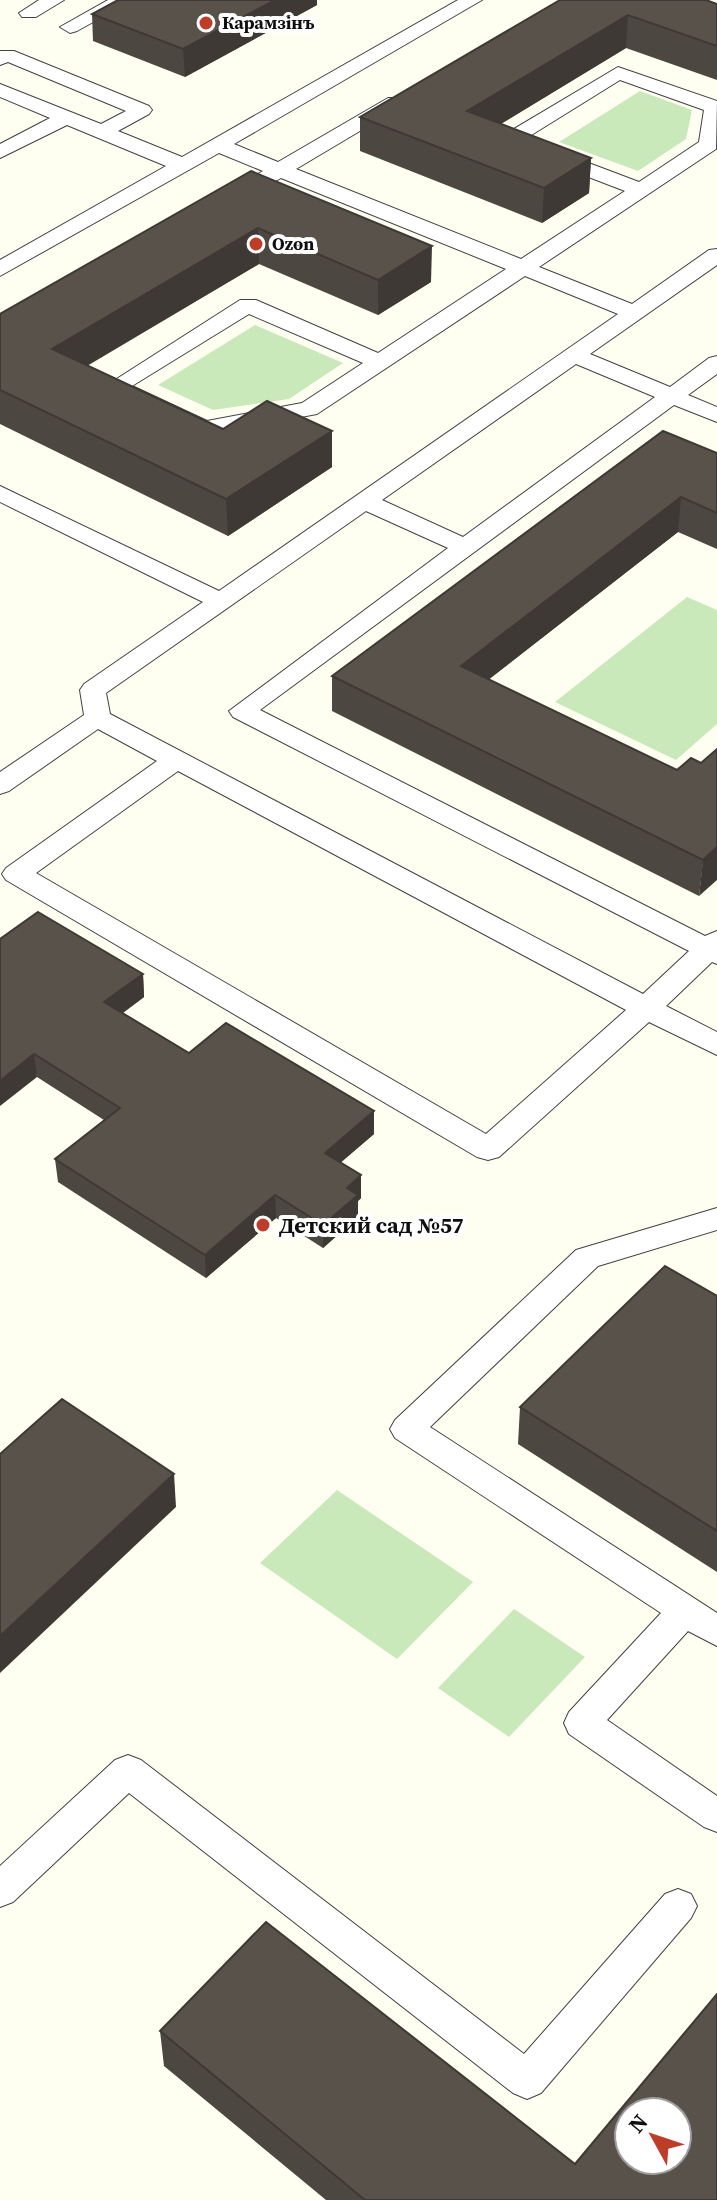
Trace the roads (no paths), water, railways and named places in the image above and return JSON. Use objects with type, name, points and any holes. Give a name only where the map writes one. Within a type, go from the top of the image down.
[{"type":"lane","points":[[29,13],[54,0]]},
{"type":"lane","points":[[70,27],[123,0]]},
{"type":"lane","points":[[0,269],[472,0]]},
{"type":"lane","points":[[0,59],[7,55],[142,110],[102,132]]},
{"type":"lane","points":[[380,362],[248,305],[115,387],[204,428],[309,409],[523,268],[641,190],[709,145],[714,107],[618,73],[509,140],[641,190]]},
{"type":"lane","points":[[213,209],[418,89]]},
{"type":"lane","points":[[0,90],[183,165]]},
{"type":"lane","points":[[0,152],[66,117]]},
{"type":"lane","points":[[218,145],[635,313]]},
{"type":"lane","points":[[97,718],[93,690],[717,255]]},
{"type":"lane","points":[[574,355],[717,415]]},
{"type":"lane","points":[[176,760],[16,874],[488,1149],[714,948],[242,711],[717,363]]},
{"type":"lane","points":[[0,493],[221,601]]},
{"type":"lane","points":[[365,501],[465,547]]},
{"type":"lane","points":[[97,718],[717,1045]]},
{"type":"lane","points":[[0,785],[97,718]]},
{"type":"lane","points":[[717,1219],[587,1258],[407,1429],[717,1631]]},
{"type":"lane","points":[[685,1610],[582,1723],[717,1816]]},
{"type":"lane","points":[[0,1890],[128,1771],[527,2080],[678,1906]]},
{"type":"place","name":"Карамзiнъ","points":[[206,23]]},
{"type":"place","name":"Ozon","points":[[256,244]]},
{"type":"place","name":"Детский сад №57","points":[[263,1225]]}]
